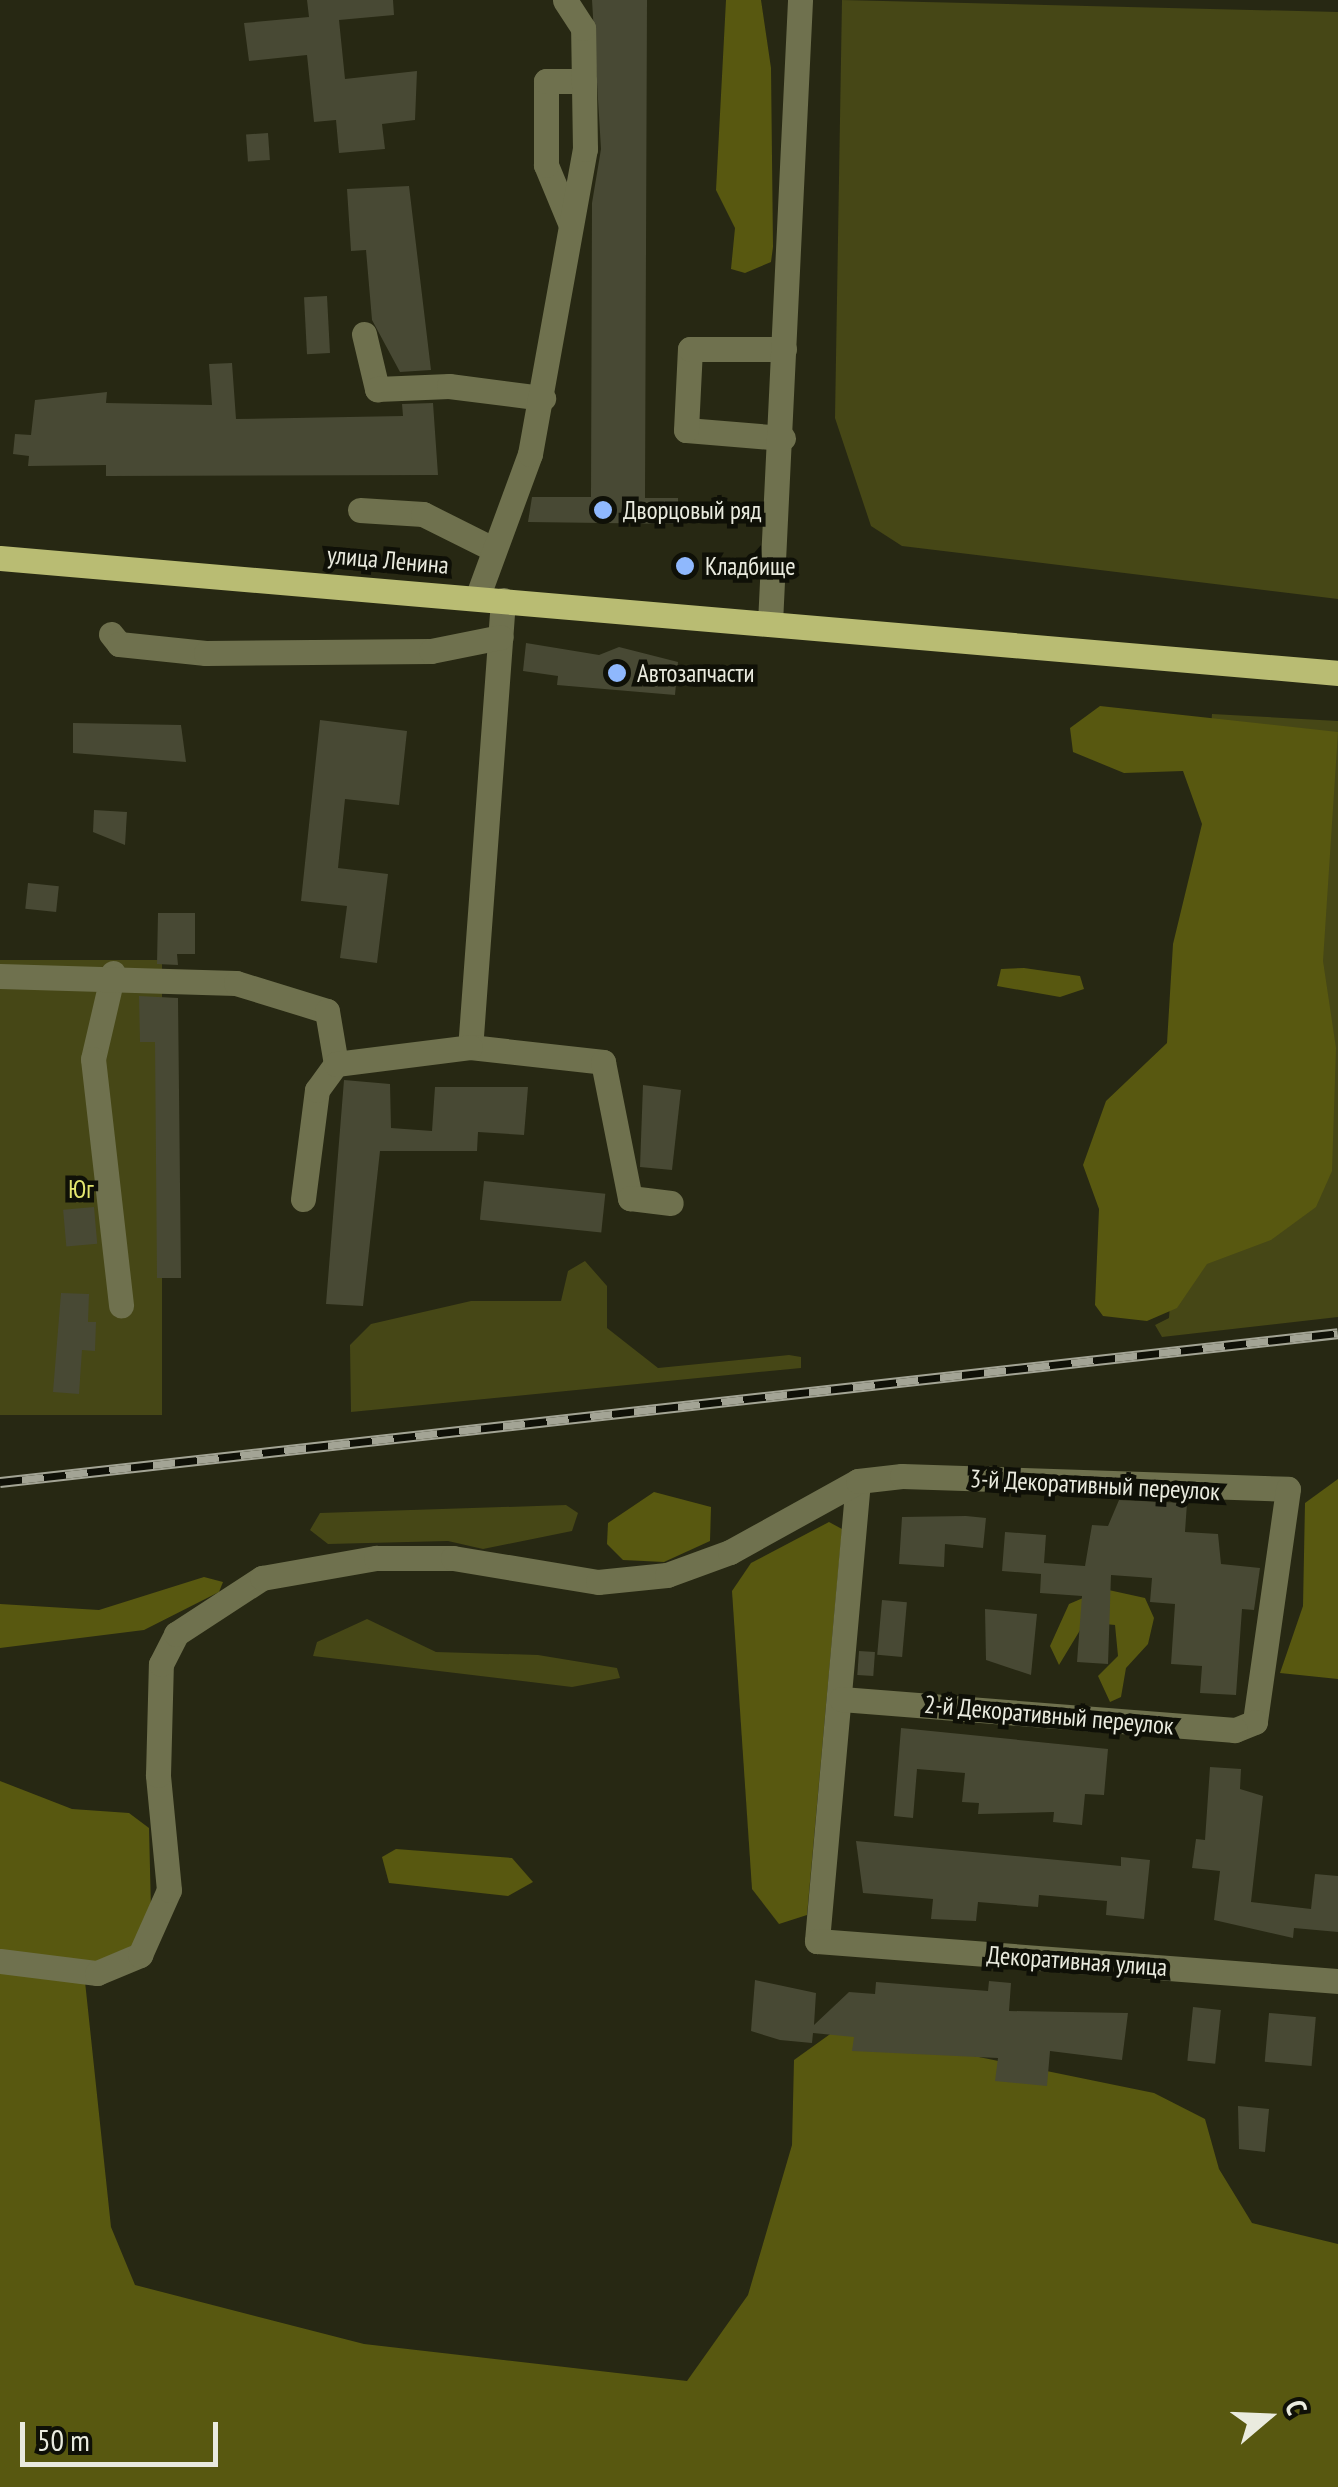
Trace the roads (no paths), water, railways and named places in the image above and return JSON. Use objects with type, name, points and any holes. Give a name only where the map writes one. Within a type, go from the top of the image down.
[{"type":"main road","name":"улица Ленина","points":[[0,558],[1338,673]]},
{"type":"street","points":[[477,598],[544,398],[585,149],[583,28],[565,0]]},
{"type":"street","points":[[770,623],[783,438],[800,0]]},
{"type":"street","points":[[570,224],[546,165],[546,80],[584,81]]},
{"type":"street","points":[[364,334],[377,388],[544,398]]},
{"type":"street","points":[[783,438],[686,430],[690,349],[784,349]]},
{"type":"street","points":[[360,510],[423,514],[494,549]]},
{"type":"street","points":[[470,1047],[503,600]]},
{"type":"street","points":[[111,634],[119,644],[206,653],[431,652],[500,637]]},
{"type":"street","points":[[0,976],[113,973],[236,982],[327,1011],[336,1064]]},
{"type":"street","points":[[113,973],[93,1059],[121,1305]]},
{"type":"street","points":[[302,1198],[316,1090],[336,1064],[470,1047],[603,1062],[630,1198],[671,1203]]},
{"type":"street","name":"3-й Декоративный переулок","points":[[858,1481],[902,1476],[1288,1488],[1255,1722]]},
{"type":"street","points":[[841,1699],[858,1481]]},
{"type":"street","points":[[0,1962],[97,1973],[140,1955],[156,1928],[169,1890],[158,1775],[161,1664],[176,1634],[214,1604],[300,1566],[376,1558],[454,1558],[598,1582],[666,1575],[730,1552],[858,1481]]},
{"type":"street","name":"2-й Декоративный переулок","points":[[841,1699],[1236,1730],[1255,1722]]},
{"type":"street","name":"Декоративная улица","points":[[841,1699],[816,1940],[1338,1981]]},
{"type":"railway","points":[[0,1482],[1338,1333]]},
{"type":"place","name":"Дворцовый ряд","points":[[603,510]]},
{"type":"place","name":"Кладбище","points":[[685,566]]},
{"type":"place","name":"Автозапчасти","points":[[617,673]]},
{"type":"park label","name":"Юг","points":[[81,1189]]}]
